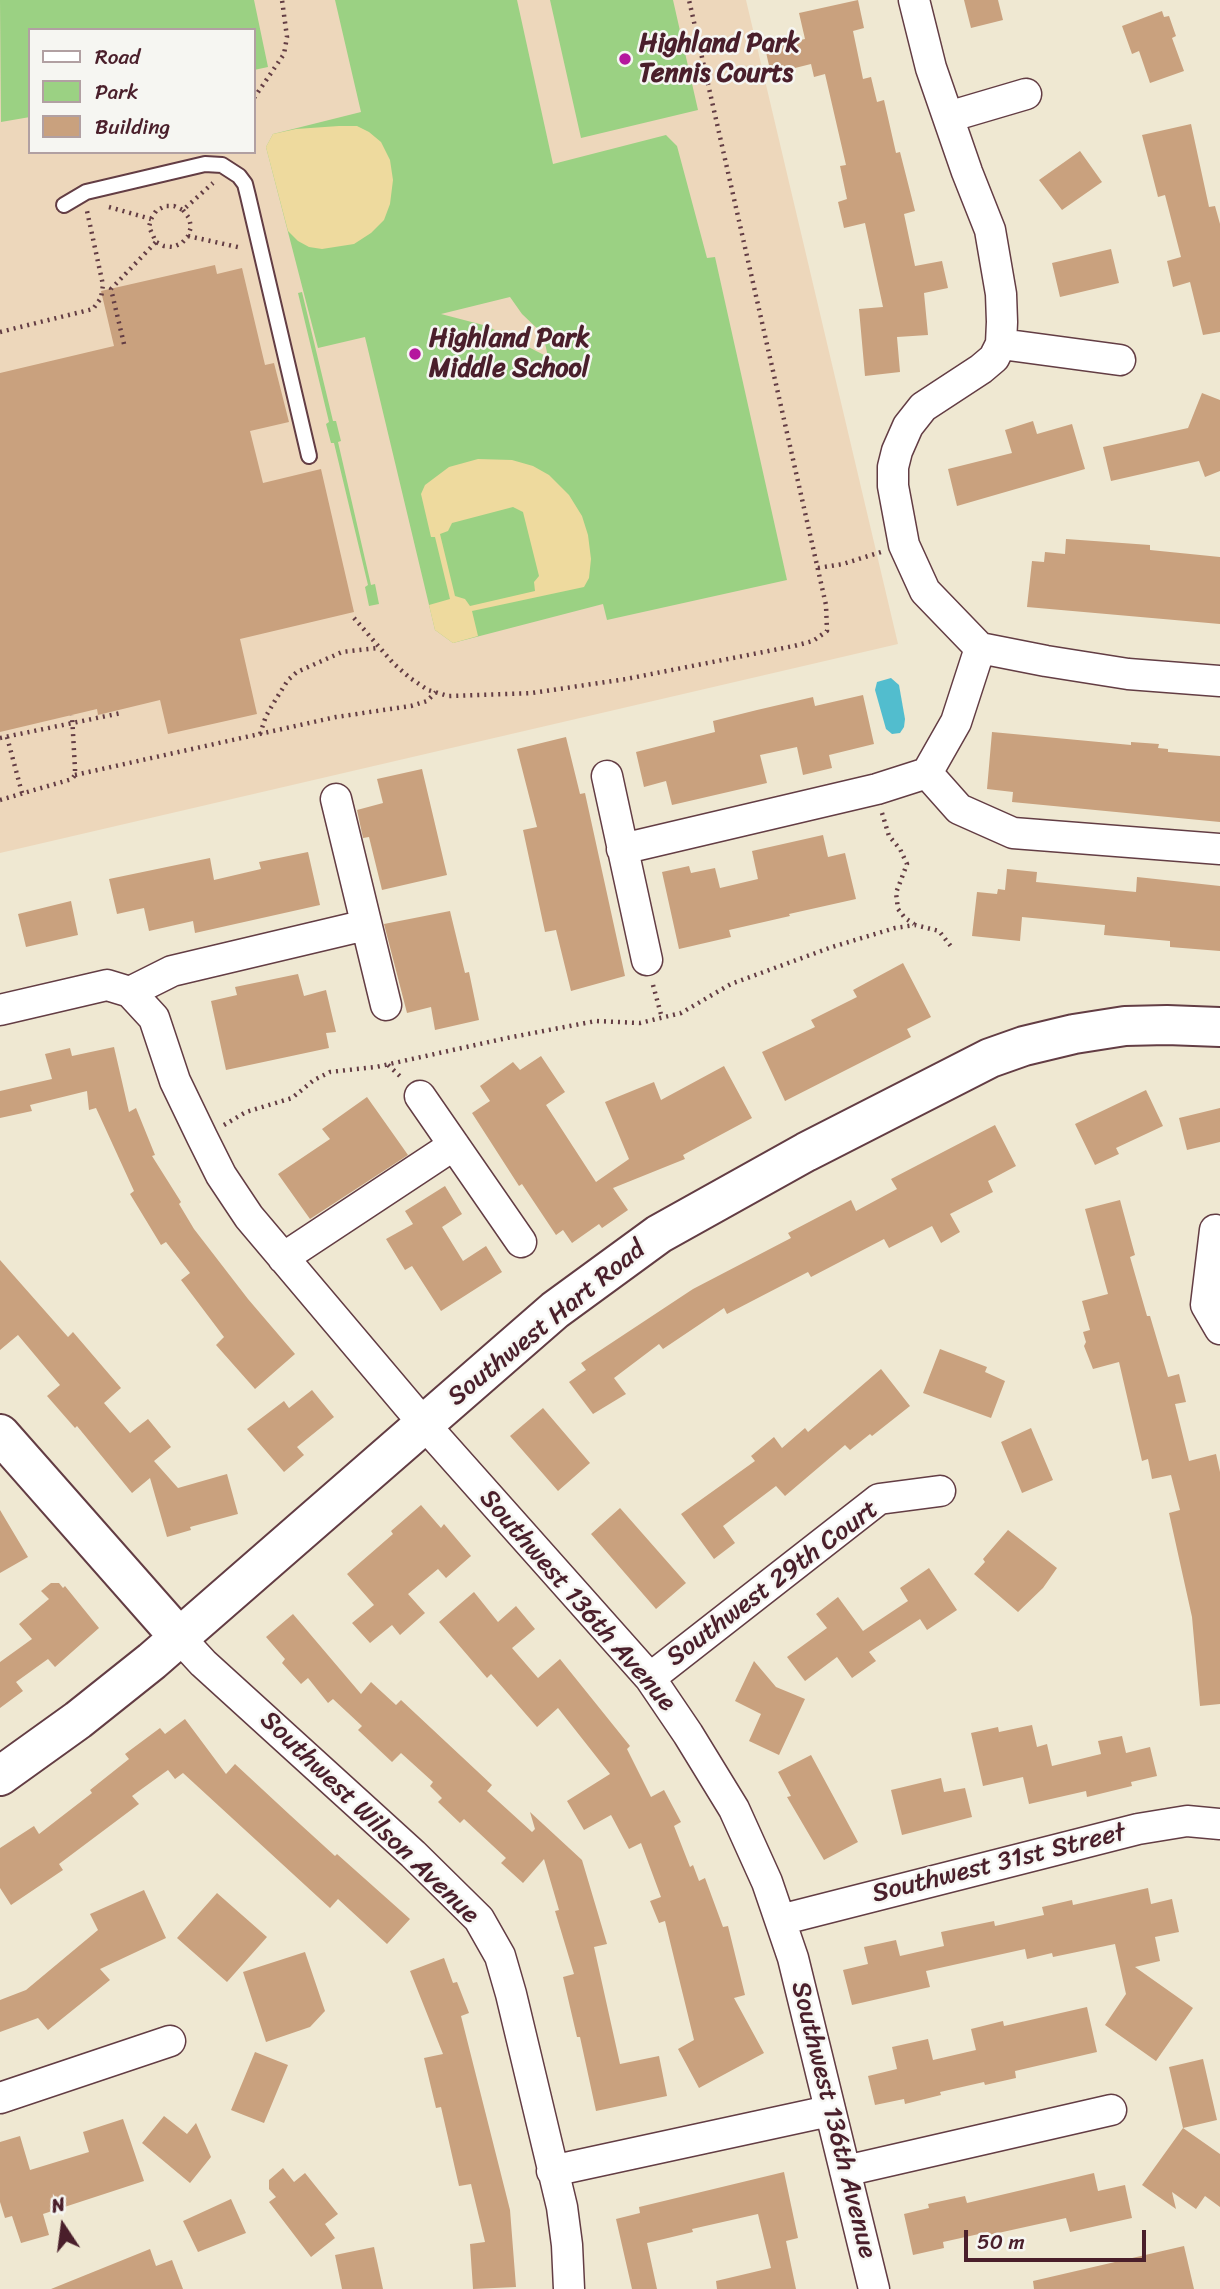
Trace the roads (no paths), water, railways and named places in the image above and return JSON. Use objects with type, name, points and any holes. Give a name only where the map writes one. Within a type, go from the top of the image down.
[{"type":"street","points":[[914,0],[931,68],[990,230],[1001,294],[1001,344],[994,358],[923,407],[908,426],[897,451],[894,467],[896,508],[904,545],[925,591],[980,648],[1128,674],[1220,681]]},
{"type":"street","points":[[948,117],[1026,94]]},
{"type":"street","points":[[1001,344],[1120,360]]},
{"type":"street","points":[[622,849],[877,789],[927,773],[956,722],[980,648]]},
{"type":"street","points":[[927,773],[959,809],[1013,834],[1220,849]]},
{"type":"street","points":[[607,776],[647,960]]},
{"type":"street","points":[[336,799],[386,1005]]},
{"type":"street","points":[[0,1010],[107,985],[130,992],[172,971],[366,925]]},
{"type":"street","name":"Southwest 136th Avenue","points":[[130,992],[153,1018],[175,1081],[202,1137],[221,1175],[249,1217],[424,1424],[650,1678],[734,1809],[763,1872],[793,1958],[874,2289]]},
{"type":"street","name":"Southwest Hart Road","points":[[0,1776],[78,1720],[179,1637],[555,1311],[659,1234],[806,1152],[990,1058],[1024,1046],[1074,1034],[1125,1026],[1220,1027]]},
{"type":"street","points":[[419,1096],[522,1241]]},
{"type":"street","points":[[283,1258],[454,1145]]},
{"type":"street","points":[[1215,1230],[1206,1305],[1220,1329]]},
{"type":"street","name":"Southwest Wilson Avenue","points":[[0,1434],[204,1663],[413,1854],[479,1919],[500,1956],[511,1994],[562,2207],[569,2289]]},
{"type":"street","name":"Southwest 29th Court","points":[[650,1678],[878,1499],[940,1491]]},
{"type":"street","name":"Southwest 31st Street","points":[[780,1920],[1138,1829],[1187,1821],[1220,1824]]},
{"type":"street","points":[[0,2098],[170,2041]]},
{"type":"street","points":[[552,2171],[829,2110]]},
{"type":"street","points":[[845,2171],[1111,2110]]},
{"type":"lane","points":[[64,205],[86,192],[205,164],[214,163],[229,168],[245,184],[309,456]]},
{"type":"water","points":[[891,678],[899,685],[905,719],[900,733],[892,734],[886,729],[875,690],[877,682]]},
{"type":"place","name":"Highland Park Tennis Courts","points":[[625,59]]},
{"type":"place","name":"Highland Park Middle School","points":[[415,354]]}]
